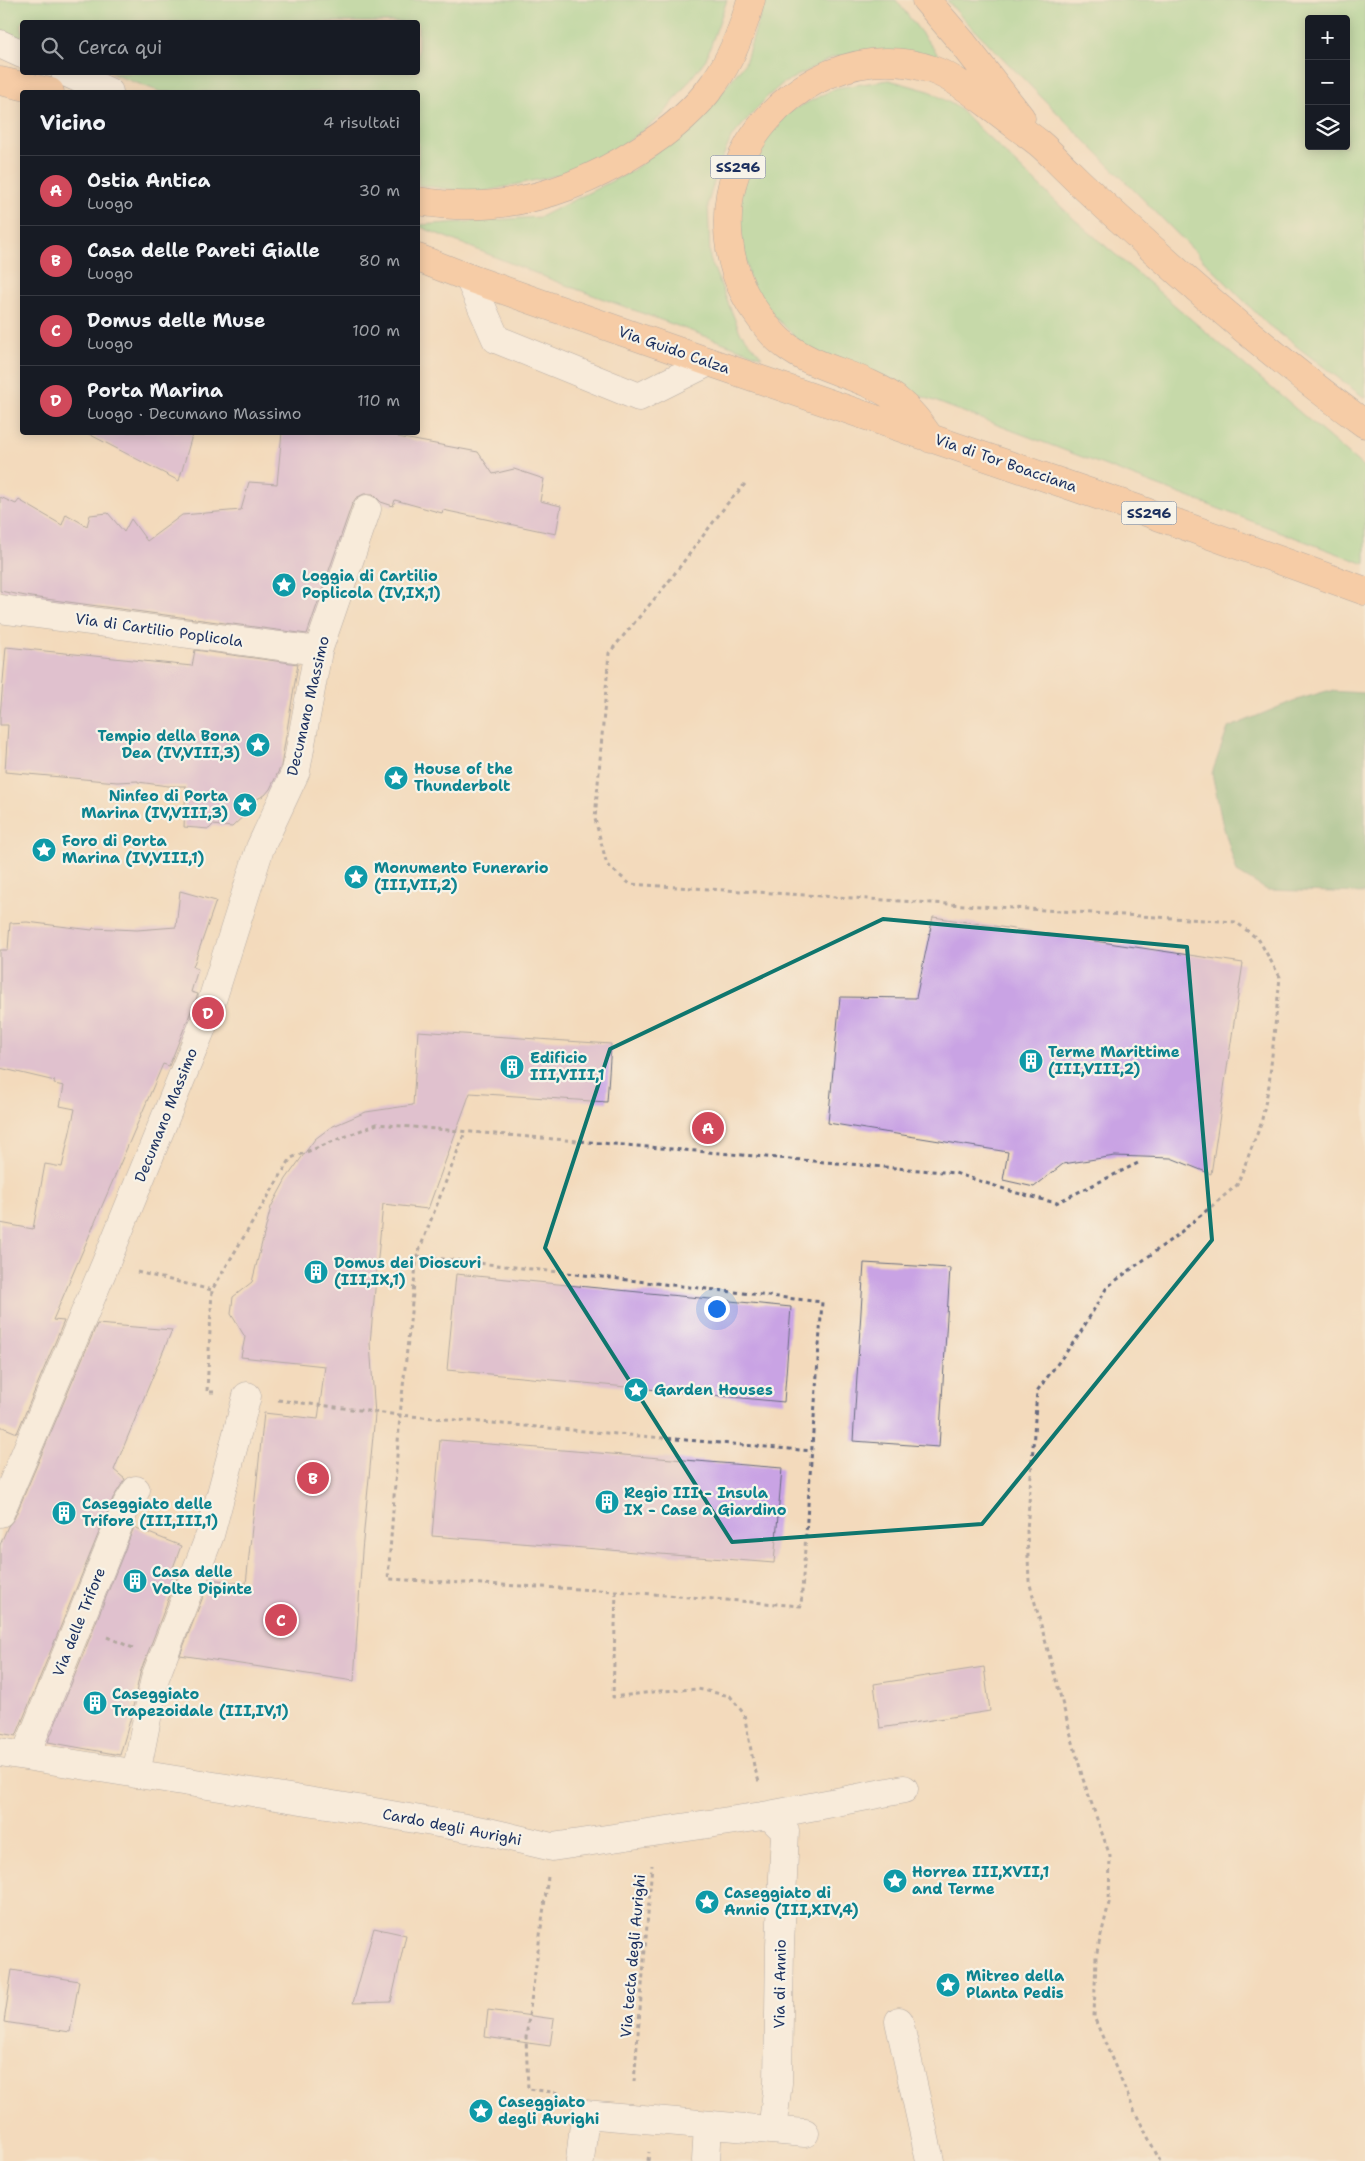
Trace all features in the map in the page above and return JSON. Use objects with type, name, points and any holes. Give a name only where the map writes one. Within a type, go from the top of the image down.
[{"type":"main road","points":[[420,201],[444,205],[476,206],[514,202],[552,193],[574,185],[628,158],[685,116],[715,83],[738,39],[751,0]]},
{"type":"main road","name":"SS296","points":[[926,0],[962,42],[1041,145]]},
{"type":"main road","name":"Via di Tor Boacciana","points":[[1365,424],[1286,364],[1207,298],[1092,195],[1041,145],[960,84],[934,70],[916,65],[883,62],[848,68],[830,74],[808,85],[787,99],[769,115],[745,149],[736,172],[728,207],[730,249],[741,287],[775,336],[792,350],[870,384],[896,400],[914,415],[931,439],[1135,508],[1365,591]]},
{"type":"main road","points":[[0,81],[41,90]]},
{"type":"main road","points":[[0,93],[20,101]]},
{"type":"main road","name":"Via Guido Calza","points":[[420,259],[468,278],[931,439]]},
{"type":"street","points":[[0,44],[20,53]]},
{"type":"street","points":[[72,75],[105,90]]},
{"type":"street","points":[[468,278],[496,339],[639,397],[709,362]]},
{"type":"street","name":"Decumano Massimo","points":[[0,1513],[208,1013],[260,848],[296,771],[318,651],[367,509]]},
{"type":"street","name":"Via di Cartilio Poplicola","points":[[0,609],[318,651]]},
{"type":"street","points":[[136,1774],[155,1678],[210,1535],[247,1396]]},
{"type":"street","name":"Via delle Trifore","points":[[12,1754],[78,1624],[127,1504],[136,1490]]},
{"type":"street","name":"Cardo degli Aurighi","points":[[12,1754],[352,1808],[488,1832],[552,1847],[769,1815],[904,1789]]},
{"type":"street","name":"Via di Annio","points":[[769,1815],[785,1832],[780,1945],[778,2083],[772,2130]]},
{"type":"street","points":[[899,2021],[930,2161]]},
{"type":"street","points":[[580,2161],[585,2114],[805,2133]]},
{"type":"street","points":[[706,2161],[708,2126]]},
{"type":"path","points":[[745,484],[727,504],[666,585],[609,653],[595,818],[608,865],[630,884],[1236,922],[1259,940],[1280,977],[1269,1085],[1262,1124],[1236,1185],[1176,1236],[1107,1287],[1079,1335],[1037,1391],[1027,1531],[1029,1581],[1083,1779],[1110,1856],[1109,1903],[1096,1956],[1094,2017],[1134,2110],[1160,2161]]},
{"type":"path","points":[[812,1451],[400,1415],[207,1392],[212,1290],[291,1158],[377,1124],[955,1173],[1056,1203],[1138,1163]]},
{"type":"path","points":[[417,1256],[822,1302],[801,1606],[616,1591],[388,1579],[400,1415],[417,1256],[465,1132]]},
{"type":"path","points":[[105,1264],[212,1290]]},
{"type":"path","points":[[616,1591],[613,1696],[660,1691],[698,1690],[730,1696],[744,1714],[754,1766],[769,1815]]},
{"type":"path","points":[[78,1624],[162,1660]]},
{"type":"path","name":"Via tecta degli Aurighi","points":[[634,2082],[655,1832]]},
{"type":"path","points":[[552,1847],[526,2038],[528,2089],[586,2096],[585,2114]]},
{"type":"highlighted area","points":[[883,919],[1187,947],[1212,1240],[982,1524],[732,1542],[545,1248],[610,1049]]},
{"type":"green space","points":[[0,0],[727,0],[706,59],[663,115],[617,150],[572,172],[478,193],[420,185],[420,90],[156,90],[115,75],[420,75],[420,20],[20,20],[20,38],[0,30]]},
{"type":"green space","points":[[765,0],[896,0],[943,61],[874,52],[833,57],[782,84],[767,97],[731,138],[717,171],[708,203],[710,259],[740,332],[762,357],[560,283],[420,227],[420,225],[540,217],[632,171],[705,113],[745,63]]},
{"type":"green space","points":[[947,0],[1365,0],[1365,398],[1267,324]]},
{"type":"green space","points":[[889,80],[929,91],[957,107],[1075,220],[1365,468],[1365,564],[921,396],[806,348],[752,294],[736,204],[751,162],[785,114],[836,88]]},
{"type":"green space","points":[[1327,691],[1365,693],[1365,893],[1267,890],[1237,872],[1222,822],[1212,773],[1228,728],[1293,701]]},
{"type":"building","points":[[91,435],[192,435],[179,481]]},
{"type":"building","points":[[282,435],[398,435],[398,437],[478,452],[493,474],[514,469],[544,479],[540,501],[561,506],[556,534],[443,510],[442,513],[395,500],[393,506],[381,502],[373,494],[364,494],[356,498],[352,504],[307,634],[31,597],[0,591],[0,497],[16,504],[19,500],[62,525],[66,514],[87,526],[90,515],[108,513],[124,532],[131,519],[147,541],[182,515],[241,510],[249,482],[277,484]]},
{"type":"building","points":[[6,647],[192,666],[195,650],[298,664],[281,766],[270,789],[265,795],[253,801],[251,809],[232,827],[213,825],[209,829],[184,827],[186,786],[5,772],[8,725],[0,725],[0,716]]},
{"type":"building","points":[[180,891],[216,901],[193,967],[198,969],[191,992],[198,994],[169,1066],[163,1064],[53,1320],[64,1321],[17,1433],[0,1426],[0,1223],[33,1229],[45,1164],[62,1167],[75,1109],[60,1106],[64,1086],[54,1084],[55,1081],[0,1068],[0,950],[8,950],[10,923],[27,922],[92,930],[93,928],[137,930],[176,927]]},
{"type":"building","name":"Terme Marittime (III,VIII,2)","points":[[933,917],[1243,963],[1211,1174],[1171,1158],[1115,1156],[1063,1164],[1034,1187],[1003,1180],[1008,1152],[828,1123],[840,997],[916,998]]},
{"type":"building","points":[[418,1031],[611,1044],[607,1102],[470,1093],[428,1209],[383,1204],[370,1343],[375,1415],[362,1551],[354,1681],[180,1655],[210,1579],[246,1584],[264,1413],[318,1419],[325,1366],[241,1357],[245,1337],[231,1314],[233,1297],[252,1282],[271,1207],[286,1179],[315,1139],[331,1127],[366,1112],[413,1105]]},
{"type":"building","points":[[864,1263],[950,1268],[939,1447],[853,1441]]},
{"type":"building","points":[[456,1274],[791,1307],[784,1402],[447,1370]]},
{"type":"building","name":"Caseggiato delle Trifore (III,III,1)","points":[[97,1324],[172,1330],[114,1470],[125,1479],[113,1498],[16,1736],[0,1733],[0,1545],[8,1526],[14,1519]]},
{"type":"building","name":"Regio III - Insula IX - Case a Giardino","points":[[440,1440],[782,1468],[774,1563],[432,1536]]},
{"type":"building","points":[[134,1527],[181,1546],[171,1573],[178,1574],[140,1673],[131,1717],[120,1755],[48,1742]]},
{"type":"building","points":[[984,1667],[990,1711],[880,1728],[874,1684]]},
{"type":"building","points":[[374,1928],[406,1935],[391,2002],[353,2003]]},
{"type":"building","points":[[12,1970],[79,1981],[70,2032],[4,2022]]},
{"type":"building","points":[[488,2010],[554,2019],[550,2046],[485,2037]]},
{"type":"place","name":"Loggia di Cartilio Poplicola (IV,IX,1)","points":[[284,585]]},
{"type":"place","name":"Tempio della Bona Dea (IV,VIII,3)","points":[[258,745]]},
{"type":"place","name":"House of the Thunderbolt","points":[[396,778]]},
{"type":"place","name":"Ninfeo di Porta Marina (IV,VIII,3)","points":[[245,805]]},
{"type":"place","name":"Foro di Porta Marina (IV,VIII,1)","points":[[44,850]]},
{"type":"place","name":"Monumento Funerario (III,VII,2)","points":[[356,877]]},
{"type":"place","name":"Porta Marina","points":[[208,1013]]},
{"type":"place","name":"Terme Marittime (III,VIII,2)","points":[[1031,1061]]},
{"type":"place","name":"Edificio III,VIII,1","points":[[512,1067]]},
{"type":"place","name":"Ostia Antica","points":[[708,1128]]},
{"type":"place","name":"Domus dei Dioscuri (III,IX,1)","points":[[316,1272]]},
{"type":"place","name":"Garden Houses","points":[[636,1390]]},
{"type":"place","name":"Casa delle Pareti Gialle","points":[[313,1478]]},
{"type":"place","name":"Regio III - Insula IX - Case a Giardino","points":[[607,1502]]},
{"type":"place","name":"Caseggiato delle Trifore (III,III,1)","points":[[64,1513]]},
{"type":"place","name":"Casa delle Volte Dipinte","points":[[135,1581]]},
{"type":"place","name":"Domus delle Muse","points":[[281,1620]]},
{"type":"place","name":"Caseggiato Trapezoidale (III,IV,1)","points":[[95,1703]]},
{"type":"place","name":"Horrea III,XVII,1 and Terme","points":[[895,1881]]},
{"type":"place","name":"Caseggiato di Annio (III,XIV,4)","points":[[707,1902]]},
{"type":"place","name":"Mitreo della Planta Pedis","points":[[948,1985]]},
{"type":"place","name":"Caseggiato degli Aurighi","points":[[481,2111]]}]
